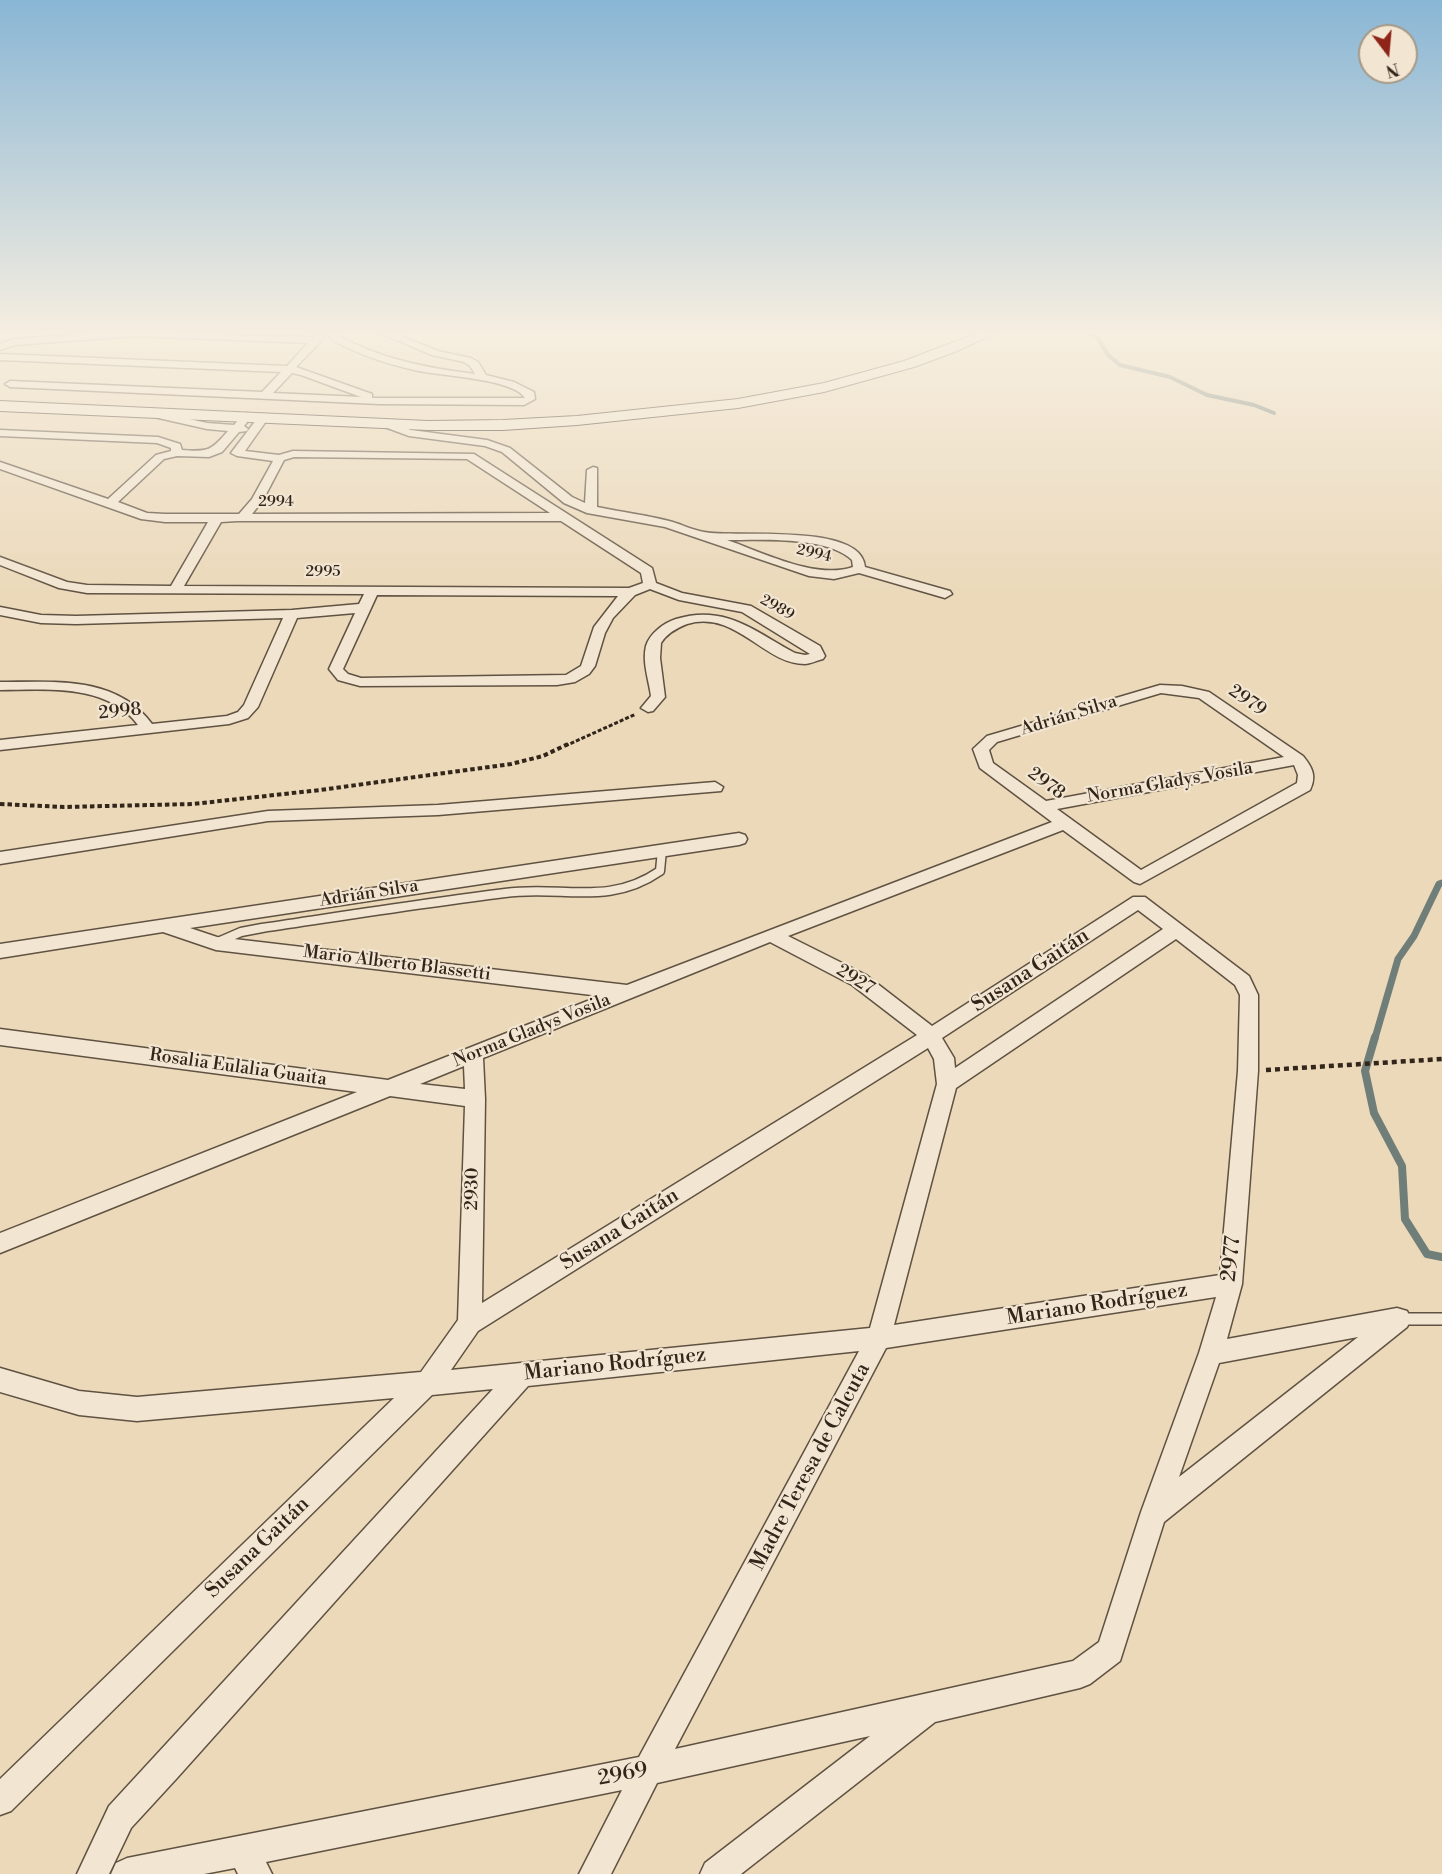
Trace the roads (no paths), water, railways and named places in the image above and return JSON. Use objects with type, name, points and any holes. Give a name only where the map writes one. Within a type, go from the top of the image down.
[{"type":"main road","points":[[236,419],[386,424],[519,424],[592,419]]},
{"type":"street","points":[[185,419],[207,426],[236,429],[255,421]]},
{"type":"street","points":[[255,421],[237,453],[280,458],[294,454],[470,456],[647,572],[650,585]]},
{"type":"street","name":"2994","points":[[386,424],[409,433],[488,443],[506,450],[568,500],[595,511],[668,524],[827,576],[844,575],[859,569],[858,559],[850,551],[829,542],[808,539],[705,536]]},
{"type":"street","points":[[110,503],[160,457],[177,453],[205,455],[212,453],[223,446],[236,429]]},
{"type":"street","points":[[0,433],[158,440],[176,446],[177,453]]},
{"type":"street","points":[[241,519],[257,500],[280,458]]},
{"type":"street","name":"2994","points":[[0,465],[145,516],[216,519],[562,517]]},
{"type":"street","points":[[593,470],[595,511]]},
{"type":"street","points":[[176,588],[216,519]]},
{"type":"street","name":"2995","points":[[0,561],[64,585],[87,589],[630,592],[650,585]]},
{"type":"street","points":[[859,569],[945,594]]},
{"type":"street","name":"2989","points":[[648,708],[658,697],[653,646],[663,630],[678,622],[696,618],[737,623],[788,656],[813,659],[818,656],[815,649],[752,613],[679,596],[650,585]]},
{"type":"street","points":[[373,589],[336,669],[343,677],[360,682],[557,681],[578,678],[589,667],[598,632],[606,617],[630,592]]},
{"type":"street","points":[[718,619],[726,610],[720,604]]},
{"type":"street","points":[[0,611],[41,619],[76,620],[292,614],[364,608]]},
{"type":"street","name":"2998","points":[[0,745],[229,720],[243,715],[251,707],[292,614]]},
{"type":"street","points":[[0,686],[47,687],[105,694],[122,700],[132,708],[148,729]]},
{"type":"street","name":"Adrián Silva","points":[[983,757],[992,739],[1160,689]]},
{"type":"street","name":"2979","points":[[1160,689],[1182,690],[1204,695],[1301,763]]},
{"type":"street","name":"2978","points":[[983,757],[1043,807],[1140,878]]},
{"type":"street","points":[[1139,901],[1140,878],[1304,786],[1307,775],[1301,763]]},
{"type":"street","name":"Norma Gladys Vosila","points":[[1043,807],[1301,763]]},
{"type":"street","points":[[0,858],[268,816],[438,810],[715,787]]},
{"type":"street","name":"Norma Gladys Vosila","points":[[0,1243],[771,935],[1065,823]]},
{"type":"street","name":"Adrián Silva","points":[[0,951],[739,839]]},
{"type":"street","name":"2977","points":[[1110,1651],[1154,1512],[1211,1353],[1231,1284],[1248,1071],[1249,995],[1242,981],[1139,901]]},
{"type":"street","name":"Susana Gaitán","points":[[0,1800],[428,1382],[470,1323],[931,1036],[1139,901]]},
{"type":"street","name":"Mario Alberto Blassetti","points":[[165,926],[216,943],[630,992]]},
{"type":"street","points":[[947,1084],[1177,929]]},
{"type":"street","name":"2927","points":[[771,935],[859,980],[931,1036]]},
{"type":"street","name":"Madre Teresa de Calcuta","points":[[595,1874],[648,1770],[879,1338],[947,1084],[944,1058],[931,1036]]},
{"type":"street","name":"Rosalia Eulalia Guaita","points":[[0,1037],[475,1099]]},
{"type":"street","name":"2930","points":[[470,1323],[475,1099],[472,1055]]},
{"type":"street","name":"Mariano Rodríguez","points":[[3,1384],[79,1403],[137,1409],[522,1375],[879,1338],[1231,1284]]},
{"type":"street","points":[[1211,1353],[1399,1319]]},
{"type":"street","points":[[1154,1512],[1399,1319]]},
{"type":"street","points":[[93,1874],[120,1817],[522,1375]]},
{"type":"street","name":"2969","points":[[127,1874],[249,1863],[648,1770],[929,1709],[1080,1674],[1110,1651]]},
{"type":"street","points":[[716,1874],[929,1709]]},
{"type":"lane","points":[[216,943],[241,932],[262,928],[509,892],[594,894],[620,889],[647,880],[660,871],[662,850]]},
{"type":"lane","points":[[1399,1319],[1442,1319]]},
{"type":"waterway","points":[[1375,1038],[1398,959],[1414,936],[1439,884],[1442,883]]},
{"type":"waterway","points":[[1375,1037],[1365,1071],[1374,1113],[1402,1166],[1405,1219],[1427,1254],[1442,1257]]}]
